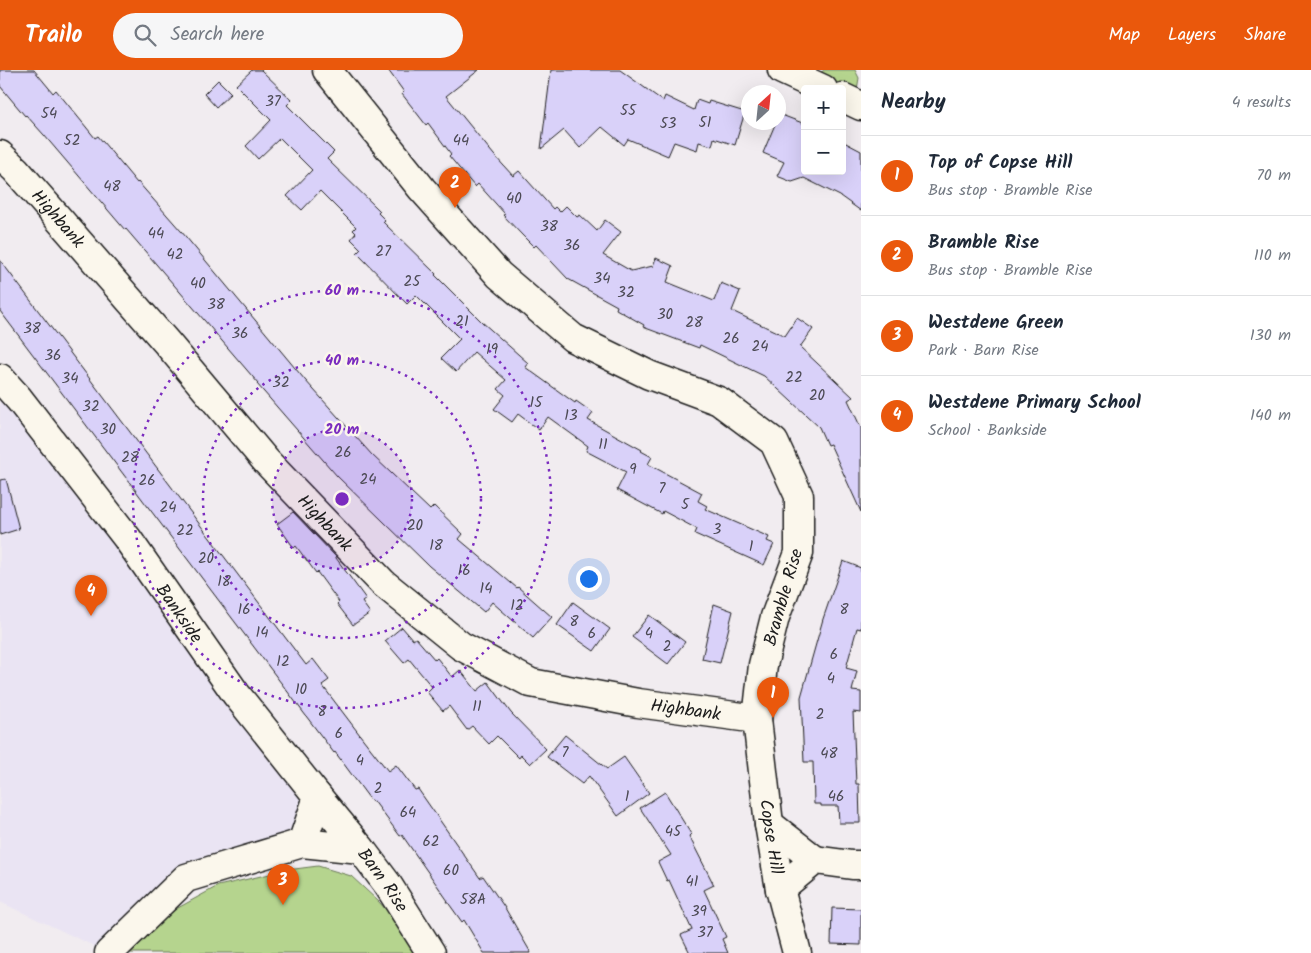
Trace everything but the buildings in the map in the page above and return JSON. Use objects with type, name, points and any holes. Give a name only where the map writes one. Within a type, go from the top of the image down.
[{"type":"street","name":"Bramble Rise","points":[[327,70],[422,190],[499,275],[573,338],[649,375],[719,401],[774,442],[799,496],[799,553],[775,617],[763,665],[757,719]]},
{"type":"street","points":[[782,70],[814,85]]},
{"type":"street","points":[[846,100],[861,106]]},
{"type":"street","name":"Highbank","points":[[0,154],[160,335],[266,461],[382,582],[461,646],[531,683],[638,703],[757,719]]},
{"type":"street","name":"Bankside","points":[[0,378],[127,538],[236,694],[361,849]]},
{"type":"street","name":"Copse Hill","points":[[757,719],[769,824],[780,889],[796,953]]},
{"type":"street","points":[[302,843],[318,797]]},
{"type":"street","points":[[769,824],[815,860],[861,865]]},
{"type":"street","name":"Barn Rise","points":[[109,953],[186,878],[302,843],[361,849],[388,885],[431,953]]},
{"type":"street","points":[[780,889],[815,860]]},
{"type":"shaded area","points":[[0,378],[318,797],[302,843],[186,878],[109,953],[0,902]]},
{"type":"green space","points":[[824,70],[855,70],[859,78],[857,90],[846,89],[846,85],[832,85],[820,73]]},
{"type":"green space","points":[[318,866],[351,876],[405,930],[420,953],[122,953],[176,909],[218,886],[287,870]]},
{"type":"place","name":"Bramble Rise","points":[[455,208]]},
{"type":"place","name":"Westdene Primary School","points":[[91,616]]},
{"type":"place","name":"Top of Copse Hill","points":[[773,718]]},
{"type":"place","name":"Westdene Green","points":[[283,905]]}]
